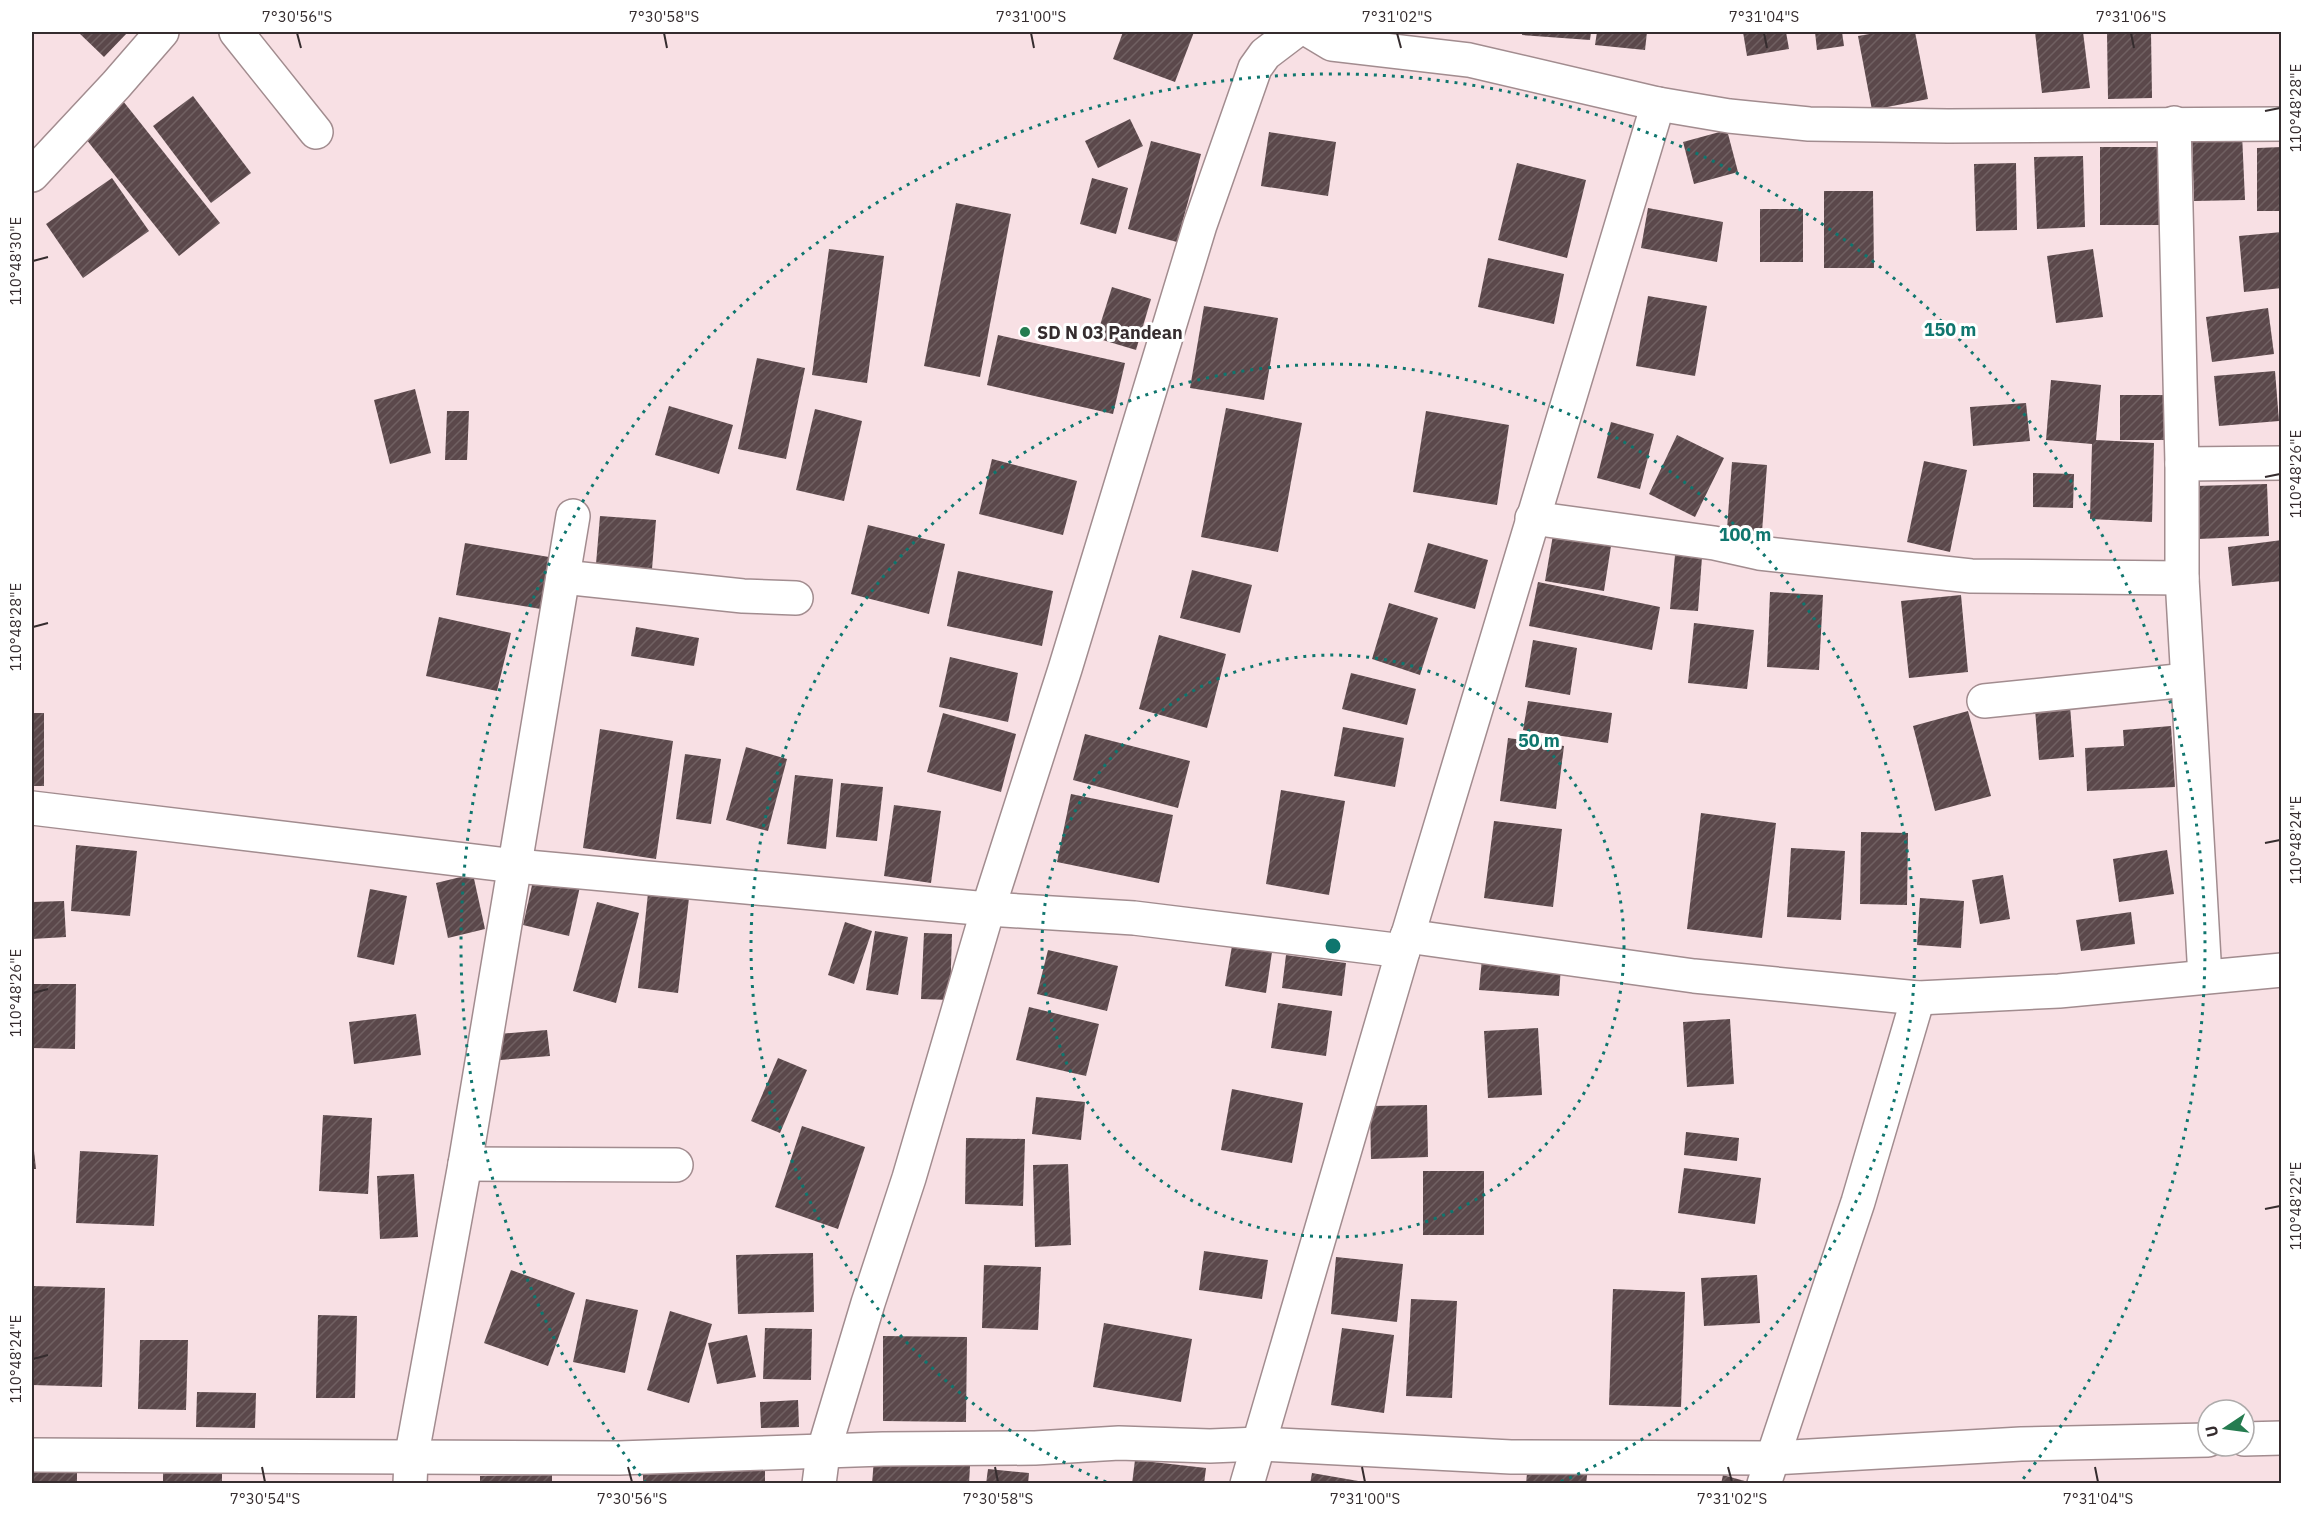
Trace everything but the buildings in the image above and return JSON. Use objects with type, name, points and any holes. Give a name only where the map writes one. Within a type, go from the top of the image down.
[{"type":"street","points":[[32,175],[162,32]]},
{"type":"street","points":[[236,32],[316,132]]},
{"type":"street","points":[[821,1468],[868,1303],[909,1178],[988,909],[1065,669],[1200,225],[1256,68],[1265,54],[1294,32]]},
{"type":"street","points":[[1312,32],[1332,44],[1469,60],[1658,104],[1729,116],[1809,124],[1948,126],[2282,124]]},
{"type":"street","points":[[1247,1484],[1405,943],[1658,104]]},
{"type":"street","points":[[2174,123],[2182,464],[2182,578],[2205,977]]},
{"type":"street","points":[[2182,464],[2282,463]]},
{"type":"street","points":[[411,1471],[516,866],[573,516]]},
{"type":"street","points":[[1532,518],[1714,543],[1759,553],[1971,576],[2182,578]]},
{"type":"street","points":[[563,577],[743,596],[796,598]]},
{"type":"street","points":[[1984,701],[2187,680]]},
{"type":"street","points":[[32,808],[516,866],[988,909],[1134,918],[1405,943],[1694,976],[1918,998],[2059,991],[2282,970]]},
{"type":"street","points":[[1768,1471],[1858,1202],[1918,998]]},
{"type":"street","points":[[465,1164],[676,1165]]},
{"type":"street","points":[[2256,1439],[2282,1438]]},
{"type":"street","points":[[32,1455],[411,1471],[619,1458],[821,1468],[883,1449],[1035,1448],[1119,1443],[1210,1446],[1259,1444],[1768,1471],[2021,1443],[2196,1440]]},
{"type":"place","name":"SD N 03 Pandean","points":[[1025,332]]}]
